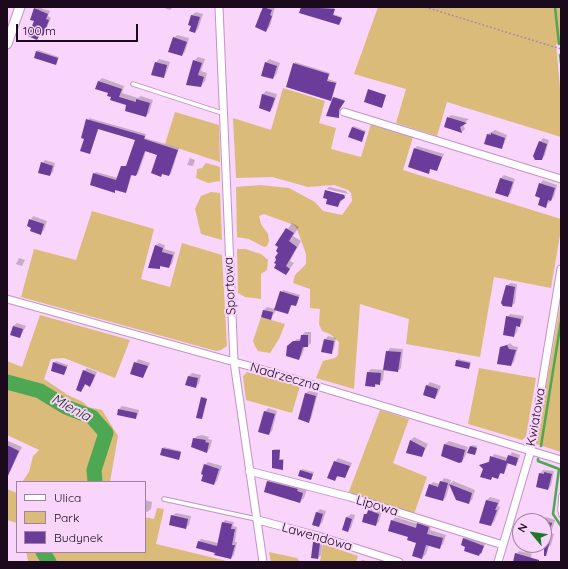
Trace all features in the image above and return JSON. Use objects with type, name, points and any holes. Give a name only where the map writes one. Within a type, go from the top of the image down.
[{"type":"street","points":[[7,44],[20,7]]},
{"type":"street","name":"Sportowa","points":[[219,7],[222,113],[234,362],[263,562]]},
{"type":"street","points":[[344,112],[561,179]]},
{"type":"street","name":"Kwiatowa","points":[[498,562],[531,450],[561,269]]},
{"type":"street","name":"Nadrzeczna","points":[[7,299],[234,362],[561,460]]},
{"type":"street","name":"Lipowa","points":[[249,471],[350,497],[503,545]]},
{"type":"street","name":"Lawendowa","points":[[258,520],[318,536],[399,562]]},
{"type":"lane","points":[[133,84],[222,113]]},
{"type":"lane","points":[[561,495],[561,515]]},
{"type":"lane","points":[[164,499],[258,520]]},
{"type":"path","points":[[425,7],[561,49]]},
{"type":"green space","points":[[378,7],[560,7],[561,45],[556,44],[561,99],[561,137],[447,102],[437,136],[396,123],[406,89],[354,74]]},
{"type":"green space","points":[[283,88],[325,101],[319,123],[336,128],[331,149],[361,157],[371,124],[413,137],[403,170],[561,219],[561,229],[551,288],[494,277],[480,357],[406,344],[409,319],[360,304],[354,389],[316,378],[323,361],[335,358],[338,355],[339,342],[330,334],[322,331],[319,324],[320,309],[310,308],[310,289],[293,283],[295,275],[306,264],[306,254],[297,229],[294,225],[264,214],[259,216],[261,224],[268,234],[269,241],[267,246],[264,247],[249,239],[237,237],[236,187],[260,185],[289,188],[315,202],[323,211],[342,215],[352,201],[351,193],[348,190],[334,185],[308,187],[272,177],[236,178],[233,118],[271,130]]},
{"type":"green space","points":[[175,112],[219,125],[220,162],[165,144]]},
{"type":"green space","points":[[206,163],[220,167],[220,181],[208,183],[196,178],[197,169],[202,168]]},
{"type":"green space","points":[[211,192],[220,193],[222,240],[201,234],[195,209],[201,196]]},
{"type":"green space","points":[[92,211],[154,229],[141,279],[170,287],[182,243],[222,255],[227,346],[216,351],[21,297],[34,249],[76,260]]},
{"type":"green space","points":[[237,249],[245,249],[261,254],[268,260],[267,270],[261,274],[261,299],[245,297],[238,293]]},
{"type":"green space","points":[[561,301],[561,452],[536,444]]},
{"type":"green space","points":[[40,315],[130,340],[115,378],[64,358],[51,359],[44,379],[68,395],[83,402],[88,407],[102,410],[118,436],[110,481],[23,481],[29,472],[33,456],[39,450],[7,435],[7,361],[22,367]]},
{"type":"green space","points":[[261,317],[285,324],[279,339],[270,353],[258,351],[253,341]]},
{"type":"green space","points":[[479,368],[536,378],[526,437],[522,440],[468,424]]},
{"type":"green space","points":[[247,372],[300,386],[292,413],[246,400],[243,376]]},
{"type":"green space","points":[[380,410],[409,419],[393,463],[427,477],[414,514],[348,494]]},
{"type":"green space","points":[[7,489],[16,493],[16,523],[7,520]]},
{"type":"green space","points":[[157,508],[164,509],[156,544],[231,562],[29,562],[28,560],[26,553],[146,553],[146,517],[154,519]]},
{"type":"green space","points":[[323,544],[358,556],[356,562],[320,562]]},
{"type":"green space","points":[[269,552],[297,558],[300,562],[271,562]]},
{"type":"building","points":[[263,7],[272,10],[270,15],[272,16],[266,32],[255,27]]},
{"type":"building","points":[[301,7],[335,9],[333,15],[342,18],[339,25],[299,13]]},
{"type":"building","points":[[34,8],[48,14],[46,19],[49,20],[43,36],[40,34],[37,40],[28,36],[34,21],[30,20]]},
{"type":"building","points":[[191,15],[200,17],[195,33],[189,31],[191,26],[188,25]]},
{"type":"building","points":[[173,37],[187,42],[182,56],[168,52]]},
{"type":"building","points":[[36,51],[58,58],[56,65],[34,58]]},
{"type":"building","points":[[193,60],[202,63],[198,75],[204,77],[201,87],[186,85]]},
{"type":"building","points":[[155,62],[167,65],[164,78],[151,75]]},
{"type":"building","points":[[265,62],[277,66],[273,79],[261,76]]},
{"type":"building","points":[[293,63],[329,74],[327,81],[336,83],[331,101],[286,87]]},
{"type":"building","points":[[98,81],[122,89],[119,97],[136,102],[136,99],[150,103],[146,117],[125,111],[126,105],[110,100],[111,97],[107,96],[108,93],[95,89]]},
{"type":"building","points":[[368,89],[386,95],[382,108],[364,102]]},
{"type":"building","points":[[262,94],[275,98],[270,112],[259,108]]},
{"type":"building","points":[[333,97],[345,101],[339,110],[339,118],[326,116]]},
{"type":"building","points":[[447,117],[467,123],[460,127],[462,133],[444,127]]},
{"type":"building","points":[[86,119],[145,136],[144,139],[178,150],[169,176],[162,174],[161,177],[151,173],[157,155],[145,151],[136,176],[131,175],[126,193],[115,190],[115,193],[90,185],[93,173],[116,180],[121,166],[126,166],[135,140],[98,129],[90,154],[80,151],[84,139],[81,138]]},
{"type":"building","points":[[352,127],[365,132],[362,142],[348,137]]},
{"type":"building","points":[[491,133],[505,138],[502,149],[484,144],[487,134],[491,135]]},
{"type":"building","points":[[539,141],[547,144],[542,160],[535,160],[533,156]]},
{"type":"building","points":[[414,148],[442,157],[437,171],[430,169],[429,174],[408,167]]},
{"type":"building","points":[[41,162],[53,166],[50,176],[38,173]]},
{"type":"building","points":[[500,178],[513,182],[508,197],[495,193]]},
{"type":"building","points":[[539,183],[555,188],[551,201],[548,200],[546,208],[538,205],[540,198],[535,196]]},
{"type":"building","points":[[325,190],[344,195],[345,198],[340,201],[338,207],[326,204],[327,199],[323,198]]},
{"type":"building","points":[[29,219],[44,224],[41,235],[30,231],[31,228],[27,226]]},
{"type":"building","points":[[286,228],[294,233],[289,241],[297,247],[286,266],[290,269],[286,275],[274,268],[276,264],[274,263],[276,260],[275,257],[278,253],[276,251],[278,247],[275,245]]},
{"type":"building","points":[[155,245],[163,248],[162,252],[173,255],[169,268],[160,266],[160,269],[148,268]]},
{"type":"building","points":[[506,285],[515,287],[512,307],[503,306],[501,303]]},
{"type":"building","points":[[280,291],[299,297],[296,306],[291,305],[288,314],[274,310]]},
{"type":"building","points":[[263,310],[273,312],[271,320],[261,317]]},
{"type":"building","points":[[506,316],[521,319],[520,327],[516,326],[514,337],[503,335]]},
{"type":"building","points":[[13,326],[23,329],[20,338],[10,335]]},
{"type":"building","points":[[301,335],[308,335],[308,347],[303,347],[299,360],[286,356],[287,346],[293,341],[300,341]]},
{"type":"building","points":[[324,339],[334,341],[332,354],[321,352]]},
{"type":"building","points":[[507,345],[509,349],[516,350],[511,366],[497,364],[500,347]]},
{"type":"building","points":[[386,351],[401,352],[398,372],[383,370]]},
{"type":"building","points":[[456,360],[470,363],[469,369],[455,366]]},
{"type":"building","points":[[53,362],[67,367],[64,375],[51,371]]},
{"type":"building","points":[[134,362],[148,366],[143,378],[130,374]]},
{"type":"building","points":[[83,370],[95,375],[90,387],[85,384],[81,392],[76,390]]},
{"type":"building","points":[[367,372],[381,373],[380,385],[375,384],[375,387],[365,386]]},
{"type":"building","points":[[188,376],[198,378],[196,388],[185,385]]},
{"type":"building","points":[[426,385],[438,389],[435,399],[423,395]]},
{"type":"building","points":[[305,393],[316,396],[309,423],[298,419]]},
{"type":"building","points":[[201,397],[207,399],[202,419],[196,418]]},
{"type":"building","points":[[118,409],[137,413],[136,419],[117,415]]},
{"type":"building","points":[[264,411],[275,414],[269,435],[258,432]]},
{"type":"building","points":[[193,438],[206,440],[205,442],[209,443],[207,453],[191,447]]},
{"type":"building","points":[[410,440],[425,448],[422,457],[406,453]]},
{"type":"building","points":[[444,444],[465,450],[462,462],[459,463],[441,456]]},
{"type":"building","points":[[7,445],[19,451],[7,478]]},
{"type":"building","points":[[470,446],[477,448],[475,455],[467,453]]},
{"type":"building","points":[[162,448],[181,452],[179,460],[160,455]]},
{"type":"building","points":[[272,450],[280,450],[279,460],[283,460],[283,470],[272,468]]},
{"type":"building","points":[[508,455],[518,458],[516,466],[507,463],[504,474],[500,473],[498,479],[492,477],[491,480],[480,477],[483,469],[479,465],[489,462],[490,456],[506,461]]},
{"type":"building","points":[[334,461],[350,466],[345,478],[337,476],[335,481],[327,478]]},
{"type":"building","points":[[204,464],[219,469],[214,485],[201,481],[203,475],[201,474]]},
{"type":"building","points":[[300,470],[313,474],[311,480],[298,476]]},
{"type":"building","points":[[544,472],[552,474],[548,490],[536,487],[539,473],[544,474]]},
{"type":"building","points":[[267,481],[298,489],[297,491],[303,493],[300,503],[264,492]]},
{"type":"building","points":[[440,481],[448,483],[443,501],[425,496],[429,484],[438,487]]},
{"type":"building","points":[[449,484],[472,493],[469,504],[456,500]]},
{"type":"building","points":[[486,500],[498,503],[491,526],[479,523]]},
{"type":"building","points":[[368,510],[379,514],[376,526],[362,522],[364,514],[367,514]]},
{"type":"building","points":[[316,512],[323,514],[319,527],[312,525]]},
{"type":"building","points":[[171,515],[188,519],[186,529],[169,525]]},
{"type":"building","points":[[346,517],[352,519],[348,532],[342,530]]},
{"type":"building","points":[[391,520],[416,528],[417,523],[429,527],[427,534],[443,538],[440,549],[426,545],[422,559],[412,556],[416,543],[407,540],[408,537],[388,531]]},
{"type":"building","points":[[222,522],[232,524],[231,529],[235,529],[232,545],[235,545],[231,559],[214,555],[215,553],[196,548],[198,541],[217,546]]},
{"type":"building","points":[[463,538],[484,546],[479,556],[464,551],[465,547],[461,545]]},
{"type":"building","points":[[313,542],[320,543],[318,559],[311,558]]},
{"type":"building","points":[[515,553],[539,560],[539,562],[513,562]]},
{"type":"waterway","points":[[555,7],[559,44]]},
{"type":"waterway","points":[[560,55],[561,63]]},
{"type":"waterway","points":[[541,446],[561,321]]},
{"type":"waterway","name":"Mienia","points":[[7,382],[40,391],[66,407],[92,417],[106,433],[94,470],[95,481]]},
{"type":"waterway","points":[[538,459],[538,461],[559,469],[553,514],[561,526]]},
{"type":"waterway","name":"Mienia","points":[[44,553],[49,562]]}]
